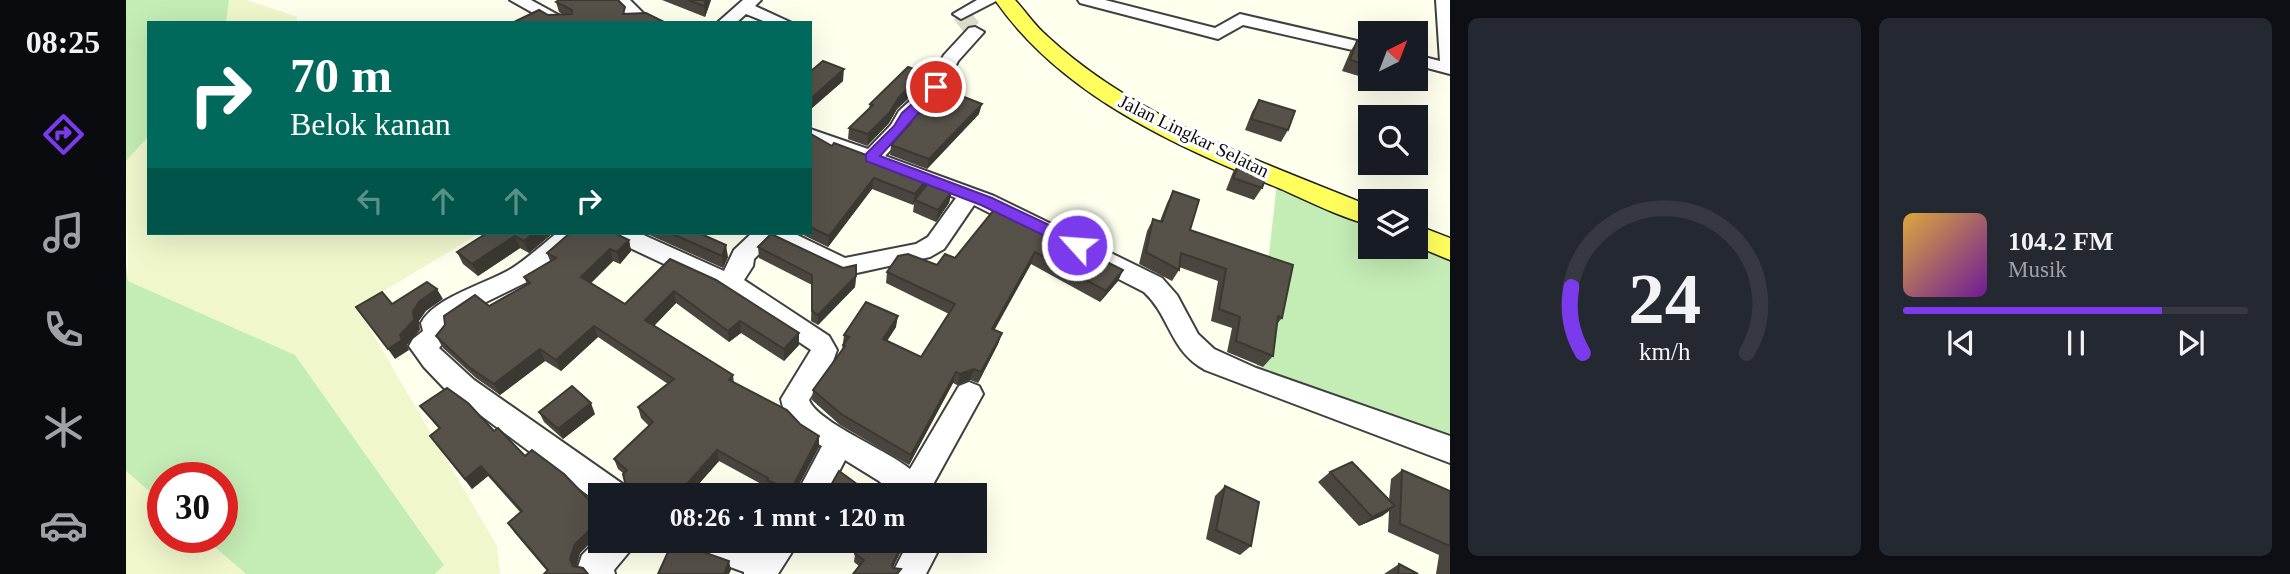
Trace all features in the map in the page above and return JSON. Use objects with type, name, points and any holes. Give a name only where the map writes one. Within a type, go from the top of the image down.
[{"type":"main road","name":"Jalan Lingkar Selatan","points":[[1005,0],[1038,41],[1061,61],[1126,105],[1205,145],[1358,211]]},
{"type":"main road","points":[[1428,240],[1450,250]]},
{"type":"street","points":[[518,0],[558,19]]},
{"type":"street","points":[[620,0],[640,18],[637,21]]},
{"type":"street","points":[[961,14],[990,0]]},
{"type":"street","points":[[1086,0],[1218,34],[1240,19],[1358,46]]},
{"type":"street","points":[[1428,63],[1450,69],[1444,0]]},
{"type":"street","points":[[728,21],[749,4],[781,21]]},
{"type":"street","points":[[871,158],[900,128],[906,115],[936,87],[950,59],[975,32]]},
{"type":"street","points":[[812,136],[1023,218],[1153,285],[1164,293],[1171,304],[1186,340],[1204,357],[1245,375],[1450,450]]},
{"type":"street","points":[[777,235],[843,267],[870,262],[922,251],[936,243],[969,195]]},
{"type":"street","points":[[570,235],[522,274],[471,298],[434,323],[437,335],[422,346],[459,386],[514,422],[594,483]]},
{"type":"street","points":[[623,235],[728,283],[820,343],[824,349],[823,356],[795,399],[795,407],[803,417],[890,471],[904,483]]},
{"type":"street","points":[[728,283],[741,266],[742,256],[764,235]]},
{"type":"street","points":[[920,483],[969,394]]},
{"type":"street","points":[[818,483],[840,442]]},
{"type":"street","points":[[599,574],[594,567],[607,553]]},
{"type":"street","points":[[747,553],[770,559]]},
{"type":"street","points":[[908,574],[920,553]]},
{"type":"green space","points":[[126,0],[229,0],[226,21],[147,21],[147,138],[126,161]]},
{"type":"green space","points":[[229,0],[247,0],[297,17],[297,21],[226,21]]},
{"type":"green space","points":[[147,138],[147,235],[477,235],[357,307],[497,546],[500,574],[435,574],[444,565],[295,355],[128,281],[126,161]]},
{"type":"green space","points":[[1277,183],[1358,215],[1358,259],[1428,259],[1428,244],[1450,253],[1450,459],[1255,380]]},
{"type":"green space","points":[[126,265],[128,281],[295,355],[444,565],[435,574],[246,574],[222,553],[238,553],[238,462],[147,462],[147,489],[126,471]]},
{"type":"green space","points":[[126,471],[147,489],[147,553],[222,553],[246,574],[126,574]]},
{"type":"building","points":[[618,0],[625,7],[623,14],[646,13],[662,21],[516,21],[539,10],[548,15],[572,14],[572,10],[556,2]]},
{"type":"building","points":[[688,0],[706,0],[704,6]]},
{"type":"building","points":[[1357,41],[1358,41],[1358,62],[1350,60]]},
{"type":"building","points":[[823,61],[844,69],[813,97],[812,70]]},
{"type":"building","points":[[908,67],[925,73],[899,97],[890,112],[868,134],[849,128],[873,105],[870,104]]},
{"type":"building","points":[[941,88],[982,104],[929,159],[891,145],[910,124],[919,109]]},
{"type":"building","points":[[1259,100],[1295,111],[1288,130],[1251,119]]},
{"type":"building","points":[[812,135],[832,146],[834,143],[928,178],[915,194],[874,178],[829,236],[812,228]]},
{"type":"building","points":[[1241,160],[1268,171],[1262,188],[1233,178]]},
{"type":"building","points":[[929,182],[952,191],[938,210],[915,200]]},
{"type":"building","points":[[1173,191],[1199,200],[1190,230],[1293,265],[1282,318],[1278,316],[1273,356],[1236,341],[1240,317],[1219,309],[1226,269],[1181,253],[1179,270],[1146,252],[1153,219],[1162,222]]},
{"type":"building","points":[[997,206],[1057,237],[1053,242],[1092,261],[1097,257],[1123,270],[1106,291],[1035,252],[992,329],[1002,333],[981,372],[974,369],[960,374],[956,372],[911,455],[841,414],[813,390],[845,346],[843,345],[849,337],[844,335],[866,302],[898,316],[883,339],[921,357],[955,304],[887,272],[898,256],[908,254],[937,265],[945,254],[955,258]]},
{"type":"building","points":[[484,235],[532,235],[524,241],[515,236],[472,264],[457,252]]},
{"type":"building","points":[[568,235],[618,235],[629,240],[617,252],[610,249],[581,277],[625,304],[670,259],[716,280],[799,333],[784,349],[740,321],[728,331],[674,291],[645,320],[733,375],[729,380],[787,410],[800,424],[819,436],[795,483],[773,483],[717,450],[688,483],[625,483],[623,474],[627,470],[614,459],[653,422],[638,407],[674,379],[594,326],[556,360],[540,349],[494,384],[469,367],[436,336],[445,325],[444,316],[475,295],[489,306],[530,283],[524,277],[556,258],[547,253]]},
{"type":"building","points":[[675,235],[704,235],[726,245],[722,256]]},
{"type":"building","points":[[773,235],[843,268],[856,265],[856,276],[818,315],[812,311],[812,275],[758,247]]},
{"type":"building","points":[[427,282],[437,289],[420,301],[413,311],[414,320],[400,335],[402,340],[388,349],[356,307],[382,292],[392,304]]},
{"type":"building","points":[[572,386],[591,403],[558,429],[539,412]]},
{"type":"building","points":[[447,388],[468,403],[494,431],[498,428],[525,456],[532,450],[564,474],[588,499],[588,532],[575,544],[570,559],[573,566],[583,568],[588,574],[544,574],[548,570],[508,523],[522,511],[481,466],[465,479],[430,436],[440,428],[420,406]]},
{"type":"building","points":[[1352,462],[1395,506],[1372,517],[1330,472]]},
{"type":"building","points":[[1402,470],[1450,491],[1450,546],[1400,524]]},
{"type":"building","points":[[839,471],[856,483],[832,483]]},
{"type":"building","points":[[1225,486],[1259,502],[1251,546],[1216,530]]},
{"type":"building","points":[[668,553],[706,553],[729,561],[724,574],[658,574]]},
{"type":"building","points":[[898,553],[892,565],[893,568],[901,569],[897,574],[853,574],[864,560],[855,554]]},
{"type":"building","points":[[1399,564],[1418,574],[1398,574]]},
{"type":"tunnel","points":[[961,14],[975,32]]},
{"type":"route","points":[[936,87],[906,115],[900,128],[871,158],[986,201],[1077,245]]}]
